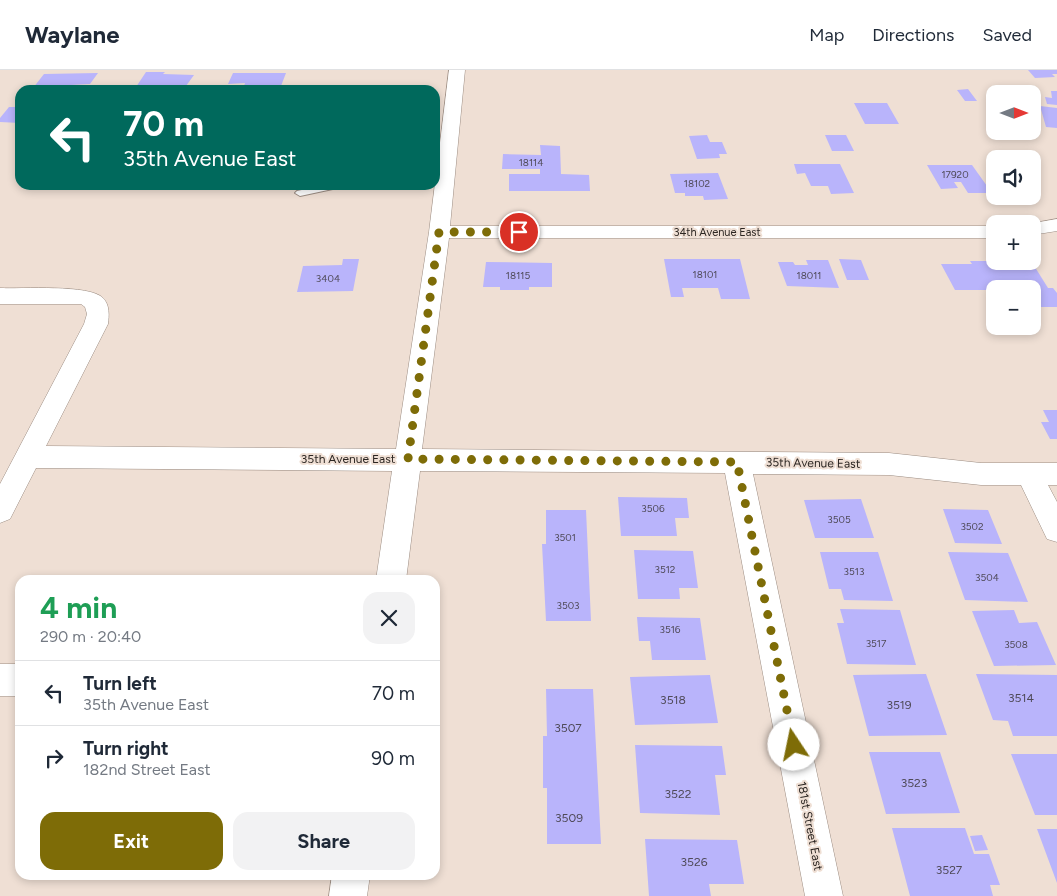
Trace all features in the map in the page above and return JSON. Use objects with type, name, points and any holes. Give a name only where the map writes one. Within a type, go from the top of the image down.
[{"type":"street","points":[[392,575],[439,232],[441,156],[457,70]]},
{"type":"street","points":[[1041,228],[1057,225]]},
{"type":"street","name":"34th Avenue East","points":[[439,232],[986,232]]},
{"type":"street","points":[[0,296],[79,296],[93,301],[97,308],[96,324],[0,511]]},
{"type":"street","name":"35th Avenue East","points":[[28,456],[889,464],[981,474],[1057,474]]},
{"type":"street","name":"181st Street East","points":[[737,462],[824,896]]},
{"type":"street","points":[[1030,474],[1057,530]]},
{"type":"street","points":[[0,680],[15,680]]},
{"type":"street","points":[[348,896],[350,880]]},
{"type":"lane","points":[[300,194],[317,190]]},
{"type":"building","points":[[1028,70],[1057,70],[1057,74],[1052,74],[1055,77],[1035,78]]},
{"type":"building","points":[[146,72],[194,75],[187,85],[137,85]]},
{"type":"building","points":[[98,73],[90,84],[35,85],[44,74]]},
{"type":"building","points":[[233,73],[286,73],[281,85],[228,84]]},
{"type":"building","points":[[968,89],[977,101],[965,101],[957,90]]},
{"type":"building","points":[[1051,91],[1057,91],[1057,105],[1047,104],[1045,97],[1052,98]]},
{"type":"building","points":[[854,103],[887,103],[899,124],[865,124]]},
{"type":"building","points":[[1041,106],[1057,108],[1057,128],[1046,127]]},
{"type":"building","points":[[9,107],[15,107],[15,123],[0,122],[0,118]]},
{"type":"building","points":[[707,135],[710,142],[722,142],[727,154],[719,154],[720,158],[697,159],[689,136]]},
{"type":"building","points":[[825,135],[846,135],[854,151],[832,151]]},
{"type":"building","points":[[540,145],[560,146],[561,174],[589,175],[590,191],[509,191],[509,174],[540,174],[540,169],[502,169],[503,154],[541,155]]},
{"type":"building","points":[[794,164],[840,164],[854,193],[831,194],[828,186],[811,186],[805,173],[797,174]]},
{"type":"building","points":[[927,165],[972,165],[986,185],[986,193],[968,193],[961,182],[954,182],[958,188],[941,189]]},
{"type":"building","points":[[718,173],[728,199],[704,200],[703,196],[685,196],[685,193],[675,193],[670,174]]},
{"type":"building","points":[[343,259],[359,259],[353,291],[297,292],[303,266],[342,265]]},
{"type":"building","points":[[664,259],[740,259],[750,299],[721,299],[718,288],[682,288],[684,297],[671,297]]},
{"type":"building","points":[[839,259],[861,260],[869,280],[847,280]]},
{"type":"building","points":[[806,260],[828,260],[839,288],[787,286],[778,262],[808,265]]},
{"type":"building","points":[[970,261],[986,261],[986,270],[1037,270],[1048,288],[1053,288],[1057,293],[1057,307],[1041,307],[1041,280],[986,280],[986,290],[955,290],[941,264],[972,264]]},
{"type":"building","points":[[486,262],[552,263],[552,287],[529,287],[529,290],[500,290],[500,287],[483,287]]},
{"type":"building","points":[[1043,410],[1057,410],[1057,439],[1050,439],[1041,422],[1049,422]]},
{"type":"building","points":[[618,497],[687,498],[689,518],[675,518],[677,536],[621,536]]},
{"type":"building","points":[[861,499],[874,538],[815,538],[804,500]]},
{"type":"building","points":[[943,509],[988,510],[1002,544],[955,543]]},
{"type":"building","points":[[546,510],[586,510],[591,621],[546,621],[542,544],[546,544]]},
{"type":"building","points":[[634,550],[693,551],[698,588],[679,588],[680,599],[638,599]]},
{"type":"building","points":[[820,552],[878,552],[893,601],[844,600],[841,589],[829,589]]},
{"type":"building","points":[[948,552],[1008,553],[1028,602],[965,600]]},
{"type":"building","points":[[840,609],[900,610],[916,665],[847,664],[837,623],[844,623]]},
{"type":"building","points":[[1014,610],[1019,623],[1037,622],[1056,665],[994,666],[972,611]]},
{"type":"building","points":[[637,617],[700,618],[706,660],[652,660],[650,641],[639,641]]},
{"type":"building","points":[[926,674],[947,735],[869,736],[853,675]]},
{"type":"building","points":[[976,674],[1057,675],[1057,736],[1013,736],[1008,721],[993,720]]},
{"type":"building","points":[[710,675],[718,723],[635,725],[630,677]]},
{"type":"building","points":[[546,689],[593,689],[601,844],[547,844],[547,788],[543,788],[543,736],[547,736]]},
{"type":"building","points":[[635,745],[722,746],[726,775],[715,775],[720,815],[640,813]]},
{"type":"building","points":[[869,752],[940,752],[960,813],[886,814]]},
{"type":"building","points":[[1011,754],[1057,754],[1057,815],[1035,815]]},
{"type":"building","points":[[892,828],[965,828],[974,854],[989,854],[1000,885],[990,885],[993,896],[910,896]]},
{"type":"building","points":[[1037,829],[1057,829],[1057,883]]},
{"type":"building","points":[[982,835],[988,850],[975,851],[970,836]]},
{"type":"building","points":[[645,839],[737,840],[744,884],[709,884],[711,896],[649,896]]},
{"type":"route","points":[[519,232],[439,232],[408,459],[737,462],[794,745]]}]
